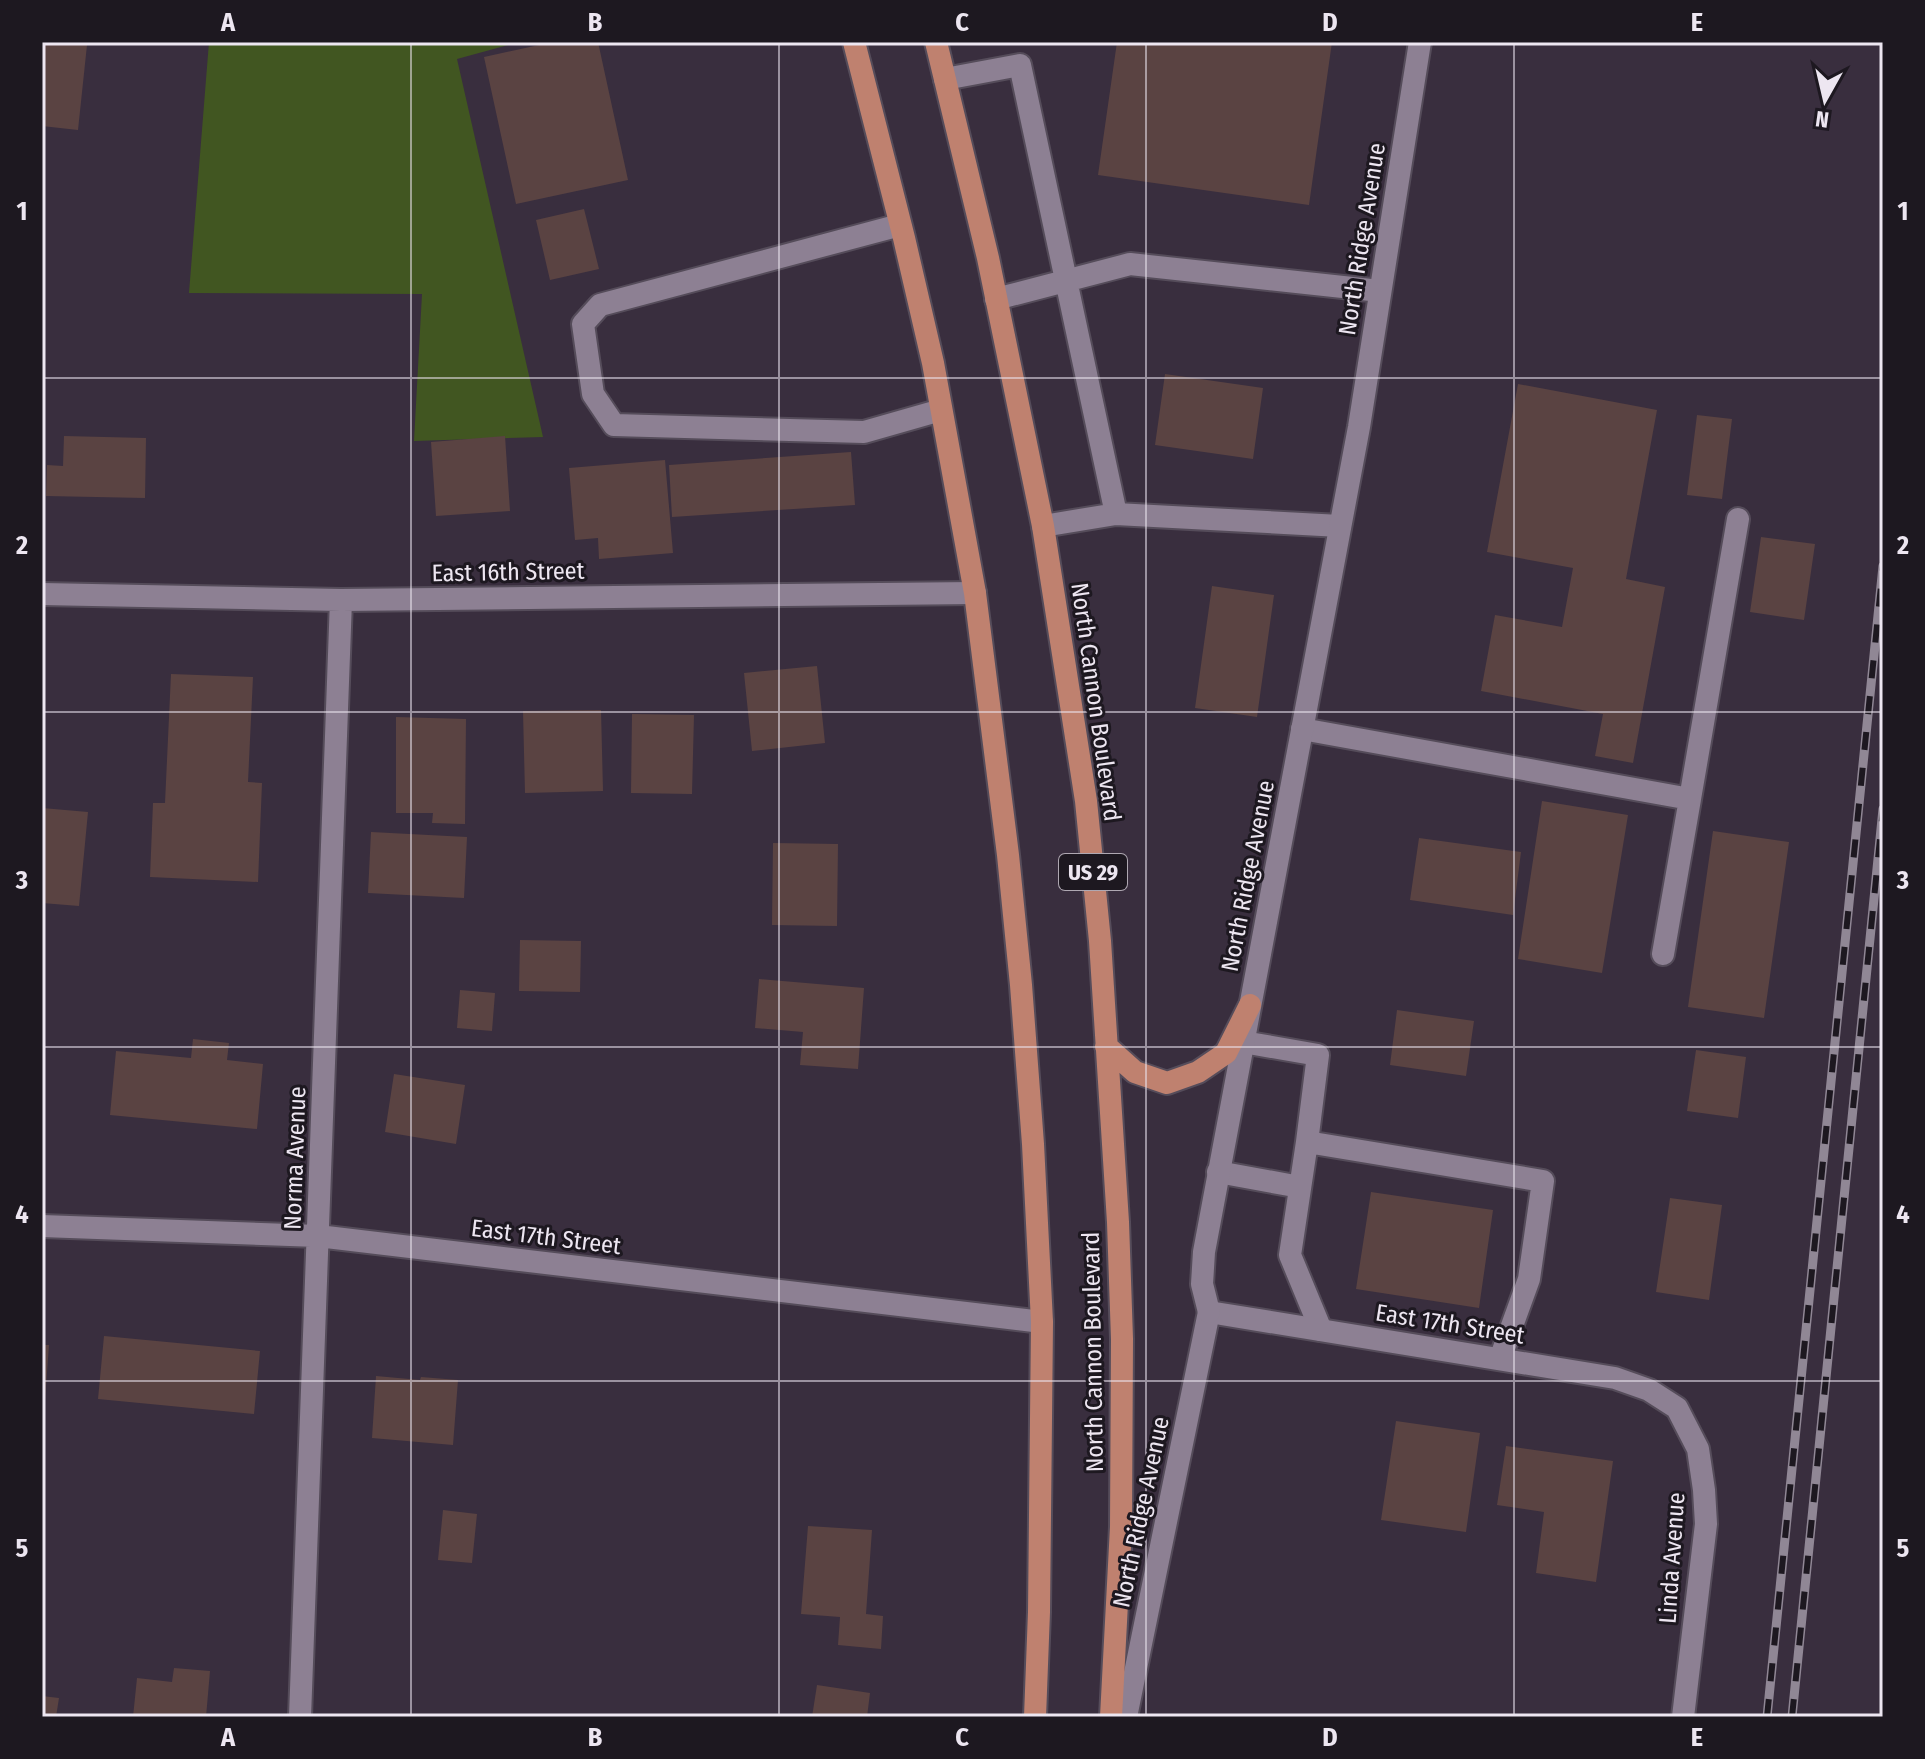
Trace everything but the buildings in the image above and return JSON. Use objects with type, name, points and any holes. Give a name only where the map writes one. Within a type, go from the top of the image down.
[{"type":"main road","points":[[854,42],[933,363],[975,593],[1008,855],[1033,1144],[1042,1322],[1035,1717]]},
{"type":"main road","name":"North Cannon Boulevard","points":[[936,42],[996,299],[1043,526],[1086,801],[1100,941],[1118,1222],[1122,1339],[1121,1527],[1111,1717]]},
{"type":"main road","points":[[1106,1046],[1135,1072],[1167,1083],[1198,1072],[1226,1053],[1250,1005]]},
{"type":"street","name":"North Ridge Avenue","points":[[1126,1717],[1209,1312],[1202,1284],[1204,1252],[1359,427],[1420,42]]},
{"type":"street","points":[[945,79],[1020,65],[1116,514]]},
{"type":"street","points":[[900,225],[600,305],[583,324],[593,394],[614,425],[864,432],[941,410]]},
{"type":"street","points":[[996,299],[1130,264],[1380,291]]},
{"type":"street","points":[[1043,526],[1116,514],[1340,526]]},
{"type":"street","points":[[1663,954],[1738,519]]},
{"type":"street","name":"East 16th Street","points":[[42,594],[341,600],[975,593]]},
{"type":"street","name":"Norma Avenue","points":[[300,1717],[341,600]]},
{"type":"street","points":[[1302,729],[1690,799]]},
{"type":"street","points":[[1243,1042],[1318,1055],[1290,1255],[1321,1330]]},
{"type":"street","points":[[1307,1142],[1543,1181],[1529,1279],[1500,1359]]},
{"type":"street","points":[[1218,1172],[1300,1187]]},
{"type":"street","name":"East 17th Street","points":[[42,1226],[318,1236],[1042,1322]]},
{"type":"street","name":"East 17th Street","points":[[1209,1312],[1615,1378],[1649,1390],[1677,1408]]},
{"type":"street","name":"Linda Avenue","points":[[1677,1408],[1698,1449],[1706,1524],[1683,1717]]},
{"type":"green space","points":[[209,42],[519,42],[457,59],[543,437],[414,441],[422,294],[189,293]]},
{"type":"railway","points":[[1767,1717],[1883,566]]},
{"type":"railway","points":[[1792,1717],[1883,809]]}]
